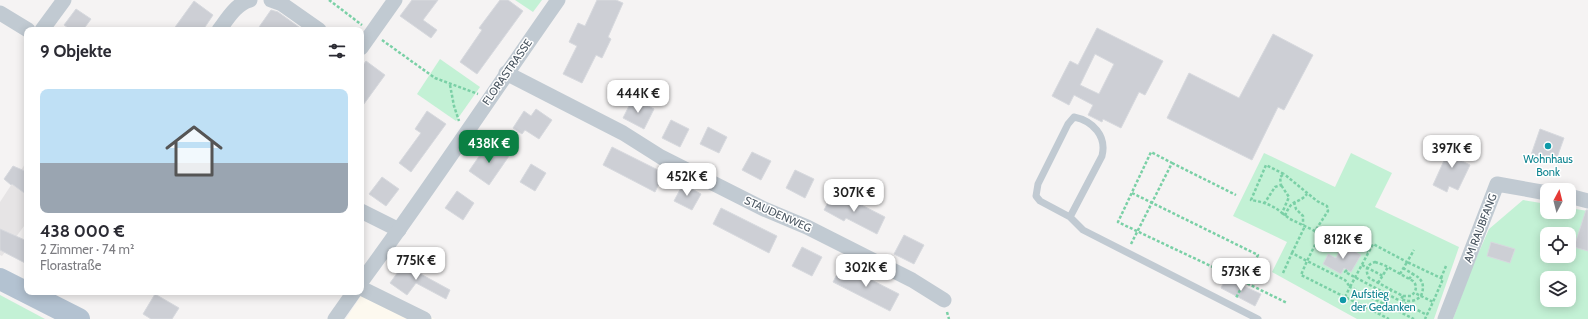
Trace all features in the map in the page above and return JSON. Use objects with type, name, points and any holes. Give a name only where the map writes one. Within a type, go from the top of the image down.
[{"type":"main road","points":[[0,279],[24,291]]},
{"type":"main road","points":[[32,295],[79,319]]},
{"type":"street","points":[[44,27],[64,0]]},
{"type":"street","points":[[221,27],[234,10],[244,2],[250,0]]},
{"type":"street","points":[[271,0],[282,4],[315,27]]},
{"type":"street","points":[[364,44],[396,0]]},
{"type":"street","name":"FLORASTRASSE","points":[[364,278],[399,230],[506,73],[558,0]]},
{"type":"street","points":[[0,13],[24,28]]},
{"type":"street","name":"STAUDENWEG","points":[[506,73],[623,133],[650,151],[688,171],[764,209],[800,223],[912,280],[944,300]]},
{"type":"street","name":"AM RAUBFANG","points":[[1445,319],[1496,184],[1540,192]]},
{"type":"street","points":[[1576,198],[1588,201]]},
{"type":"street","points":[[364,212],[399,230]]},
{"type":"street","points":[[364,289],[424,319]]},
{"type":"street","points":[[335,319],[352,295]]},
{"type":"lane","points":[[1070,218],[1104,150],[1099,131],[1081,119],[1074,118],[1068,124],[1038,184],[1036,196],[1040,201],[1070,218],[1083,230],[1258,319]]},
{"type":"path","points":[[329,0],[435,78],[450,85],[490,97]]},
{"type":"path","points":[[450,85],[456,113]]},
{"type":"path","points":[[1236,195],[1151,152],[1118,222],[1287,303]]},
{"type":"path","points":[[1130,246],[1172,163]]},
{"type":"path","points":[[1315,231],[1328,211],[1327,206],[1307,194],[1284,174],[1266,165],[1251,200],[1264,204],[1270,204],[1285,216],[1315,231],[1318,235],[1301,275],[1389,319]]},
{"type":"path","points":[[1282,213],[1289,197],[1281,185],[1280,177],[1284,174]]},
{"type":"path","points":[[1264,204],[1275,187],[1281,185]]},
{"type":"path","points":[[1132,193],[1258,255],[1236,298]]},
{"type":"path","points":[[1285,216],[1290,206],[1294,202],[1303,199],[1307,194]]},
{"type":"path","points":[[1283,273],[1304,226],[1303,216],[1296,209],[1294,202]]},
{"type":"path","points":[[1345,298],[1373,244],[1441,278]]},
{"type":"path","points":[[1361,248],[1369,252]]},
{"type":"path","points":[[1400,274],[1414,250]]},
{"type":"path","points":[[1292,253],[1345,280],[1350,287],[1414,319]]},
{"type":"path","points":[[1375,262],[1388,267],[1415,283],[1415,293],[1411,296],[1403,296],[1391,290],[1369,278],[1366,272],[1367,268],[1370,264],[1375,262]]},
{"type":"path","points":[[1362,265],[1383,276]]},
{"type":"path","points":[[1425,319],[1443,279],[1441,278],[1446,266]]},
{"type":"path","points":[[1378,283],[1388,267]]},
{"type":"path","points":[[1403,296],[1401,299],[1406,301],[1417,300],[1421,296],[1424,288],[1422,283],[1413,274],[1404,268]]},
{"type":"path","points":[[1347,270],[1345,272],[1355,278],[1427,315]]},
{"type":"path","points":[[1409,279],[1413,274]]},
{"type":"path","points":[[1379,314],[1391,290]]},
{"type":"path","points":[[1415,293],[1433,302]]},
{"type":"shaded area","points":[[24,166],[24,226],[2,256],[0,255],[0,202]]},
{"type":"shaded area","points":[[367,286],[435,319],[346,319],[361,295],[364,295],[364,291]]},
{"type":"green space","points":[[515,0],[542,0],[533,12]]},
{"type":"green space","points":[[440,59],[480,87],[456,121],[417,94]]},
{"type":"green space","points":[[1264,153],[1335,187],[1351,153],[1392,173],[1375,207],[1459,247],[1434,319],[1357,319],[1272,272],[1287,242],[1233,216]]},
{"type":"green space","points":[[1523,200],[1540,203],[1540,219],[1576,219],[1576,209],[1588,211],[1588,319],[1453,319],[1470,272],[1489,229]]},
{"type":"green space","points":[[0,295],[45,319],[0,319]]},
{"type":"building","points":[[412,0],[438,0],[423,20],[437,30],[431,38],[400,16]]},
{"type":"building","points":[[500,0],[508,0],[523,11],[477,74],[460,62],[482,30],[479,28]]},
{"type":"building","points":[[597,0],[616,0],[623,3],[608,37],[611,39],[602,58],[596,55],[582,83],[563,74],[577,46],[569,42],[578,23],[585,26]]},
{"type":"building","points":[[194,1],[213,15],[205,27],[175,27]]},
{"type":"building","points":[[76,9],[91,19],[85,27],[67,27],[64,25]]},
{"type":"building","points":[[271,10],[278,12],[299,27],[259,27]]},
{"type":"building","points":[[1097,28],[1163,61],[1145,95],[1139,92],[1121,128],[1103,119],[1102,122],[1088,115],[1093,105],[1074,95],[1069,105],[1052,96],[1070,61],[1078,65]],"holes":[[[1095,54],[1114,64],[1099,94],[1080,85]]]},
{"type":"building","points":[[1273,34],[1313,55],[1284,110],[1278,107],[1252,160],[1167,118],[1189,73],[1239,98]]},
{"type":"building","points":[[366,61],[385,75],[364,104],[364,64]]},
{"type":"building","points":[[633,98],[654,109],[644,129],[623,118]]},
{"type":"building","points":[[536,109],[552,120],[539,139],[525,130],[522,134],[513,128],[524,111],[531,116]]},
{"type":"building","points":[[427,111],[446,124],[411,172],[399,163],[421,133],[415,129]]},
{"type":"building","points":[[671,120],[689,129],[680,147],[662,138]]},
{"type":"building","points":[[708,127],[727,137],[719,153],[700,144]]},
{"type":"building","name":"Wohnhaus Bonk","points":[[1540,129],[1564,138],[1555,163],[1531,155]]},
{"type":"building","points":[[489,142],[509,156],[489,185],[469,171]]},
{"type":"building","points":[[1448,143],[1467,152],[1462,161],[1470,165],[1458,190],[1449,186],[1447,192],[1433,185],[1447,154],[1443,153]]},
{"type":"building","points":[[612,147],[664,173],[655,192],[603,165]]},
{"type":"building","points":[[752,152],[771,161],[761,180],[742,170]]},
{"type":"building","points":[[531,164],[546,173],[535,191],[520,182]]},
{"type":"building","points":[[13,166],[24,171],[24,193],[12,184],[11,185],[4,179]]},
{"type":"building","points":[[795,170],[814,179],[805,198],[786,188]]},
{"type":"building","points":[[382,177],[399,189],[386,206],[369,194]]},
{"type":"building","points":[[683,184],[701,194],[692,210],[674,201]]},
{"type":"building","points":[[457,191],[474,203],[463,220],[445,208]]},
{"type":"building","points":[[834,191],[885,217],[877,234],[846,218],[844,221],[824,210]]},
{"type":"building","points":[[721,208],[777,236],[769,253],[713,224]]},
{"type":"building","points":[[1586,210],[1588,210],[1588,251],[1576,248],[1576,241]]},
{"type":"building","points":[[0,229],[24,240],[24,262],[0,250]]},
{"type":"building","points":[[904,235],[924,245],[914,264],[894,254]]},
{"type":"building","points":[[1491,242],[1515,249],[1510,263],[1487,256]]},
{"type":"building","points":[[1343,245],[1361,255],[1351,272],[1344,268],[1341,274],[1323,264],[1328,254],[1336,258]]},
{"type":"building","points":[[802,247],[822,257],[812,276],[792,266]]},
{"type":"building","points":[[406,261],[418,270],[417,272],[450,290],[446,299],[416,283],[407,295],[390,283]]},
{"type":"building","points":[[842,265],[899,294],[890,311],[833,282]]},
{"type":"building","points":[[1226,278],[1261,294],[1255,306],[1221,288]]},
{"type":"building","points":[[154,295],[179,308],[172,319],[151,319],[143,314]]},
{"type":"place","name":"Wohnhaus Bonk","points":[[1548,146]]},
{"type":"place","name":"Aufstieg der Gedanken","points":[[1343,300]]}]
